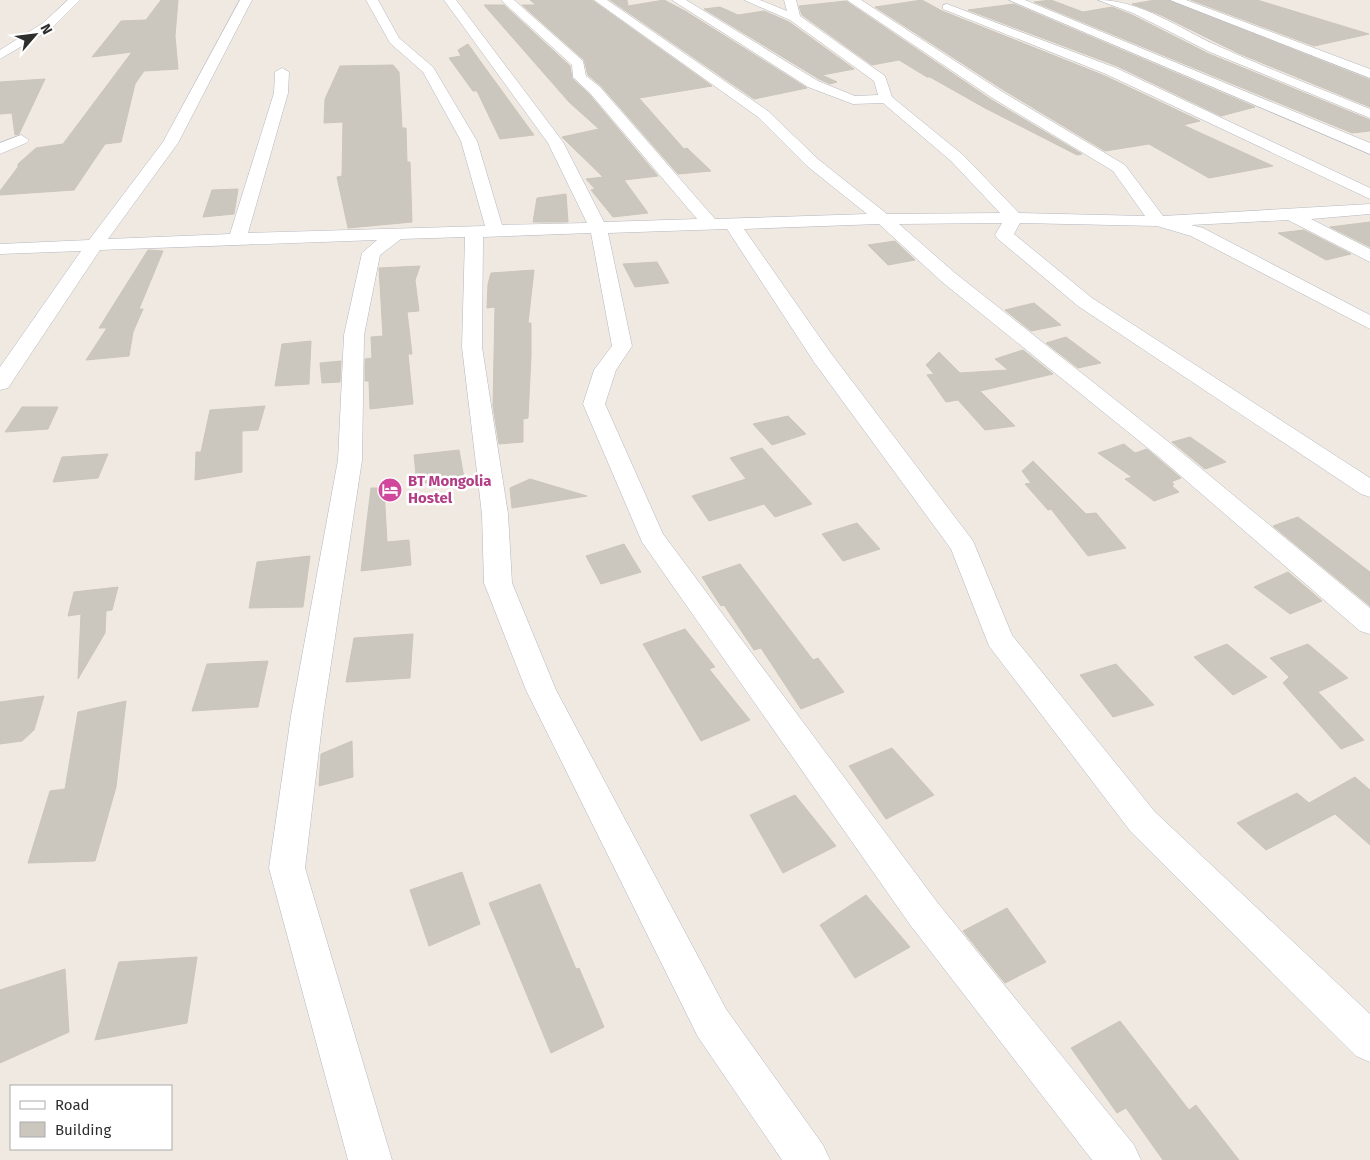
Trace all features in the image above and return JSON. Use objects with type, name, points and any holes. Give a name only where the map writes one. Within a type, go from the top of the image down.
[{"type":"street","points":[[0,55],[47,26],[74,0]]},
{"type":"street","points":[[0,383],[94,246],[170,143],[246,0]]},
{"type":"street","points":[[372,0],[394,40],[428,70],[469,142],[484,233],[472,347],[495,514],[498,583],[541,690],[712,1023],[808,1160]]},
{"type":"street","points":[[450,0],[485,50],[555,142],[600,229],[605,269],[622,346],[605,370],[594,404],[651,536],[924,914],[1119,1160]]},
{"type":"street","points":[[506,0],[578,64],[580,77],[595,90],[721,225],[964,546],[999,639],[1142,822],[1370,1042]]},
{"type":"street","points":[[600,0],[763,114],[813,163],[883,219],[948,277],[1167,452],[1370,624]]},
{"type":"street","points":[[678,0],[813,84],[853,100],[886,99]]},
{"type":"street","points":[[750,0],[792,9],[880,80],[886,99],[957,158],[1014,218]]},
{"type":"street","points":[[853,0],[996,94],[1119,168],[1158,221],[1197,232],[1370,323]]},
{"type":"street","points":[[1015,0],[1370,149]]},
{"type":"street","points":[[1104,0],[1137,11],[1214,48],[1370,114]]},
{"type":"street","points":[[1176,0],[1370,74]]},
{"type":"street","points":[[946,7],[1110,71],[1370,194]]},
{"type":"street","points":[[237,239],[280,93],[282,72]]},
{"type":"street","points":[[0,149],[21,140]]},
{"type":"street","points":[[0,249],[237,239],[484,233],[883,219],[1014,218],[1158,221],[1291,215],[1370,209]]},
{"type":"street","points":[[1291,215],[1370,256]]},
{"type":"street","points":[[1014,218],[1004,235],[1085,302],[1370,489]]},
{"type":"street","points":[[370,1160],[287,868],[307,716],[350,460],[354,335],[371,253],[395,235]]},
{"type":"building","points":[[161,0],[178,0],[175,36],[178,69],[144,71],[135,84],[121,142],[105,144],[74,190],[0,195],[0,191],[18,167],[18,164],[36,148],[63,144],[132,52],[92,57],[121,21],[146,20]]},
{"type":"building","points":[[530,0],[592,0],[712,86],[639,98],[684,149],[687,148],[711,171],[678,174],[601,86],[588,75],[584,60],[522,5],[536,5]]},
{"type":"building","points":[[610,0],[627,0],[628,6],[664,0],[685,11],[807,88],[754,99]]},
{"type":"building","points":[[922,0],[942,11],[1105,76],[1200,121],[1183,125],[1273,166],[1209,178],[1149,144],[1105,151],[1002,89],[875,7]]},
{"type":"building","points":[[1051,0],[1083,12],[1112,7],[1132,15],[1209,54],[1370,120],[1370,131],[1352,133],[1034,2]]},
{"type":"building","points":[[1168,0],[1370,80],[1370,107],[1238,53],[1161,15],[1132,4]]},
{"type":"building","points":[[1191,0],[1257,0],[1369,34],[1314,46]]},
{"type":"building","points":[[846,1],[990,99],[1082,154],[1077,155],[985,108],[899,60],[872,65],[802,15],[799,6]]},
{"type":"building","points":[[1014,4],[1255,107],[1221,116],[1117,66],[968,10]]},
{"type":"building","points":[[484,5],[504,5],[570,66],[572,78],[589,94],[658,176],[624,180],[648,213],[613,217],[591,190],[595,189],[586,179],[603,177],[562,137],[599,129],[569,102]]},
{"type":"building","points":[[720,7],[738,15],[764,11],[789,22],[854,69],[822,75],[837,82],[830,84],[819,79],[704,9]]},
{"type":"building","points":[[468,44],[534,135],[500,139],[477,91],[473,91],[449,58],[461,56],[458,50]]},
{"type":"building","points":[[393,65],[399,72],[402,128],[406,128],[407,162],[410,162],[412,222],[348,228],[337,177],[342,176],[343,122],[324,123],[325,99],[340,66]]},
{"type":"building","points":[[45,79],[19,134],[15,135],[12,113],[0,114],[0,82]]},
{"type":"building","points":[[238,189],[234,214],[203,217],[212,190]]},
{"type":"building","points":[[566,194],[568,222],[533,222],[537,198]]},
{"type":"building","points":[[1370,222],[1370,247],[1330,227]]},
{"type":"building","points":[[1304,230],[1351,254],[1326,260],[1278,233]]},
{"type":"building","points":[[895,241],[915,260],[888,265],[868,245]]},
{"type":"building","points":[[148,250],[163,251],[139,309],[143,309],[133,332],[129,356],[86,360],[107,328],[99,328]]},
{"type":"building","points":[[657,262],[669,283],[635,287],[623,264]]},
{"type":"building","points":[[420,266],[415,280],[419,311],[407,312],[412,354],[408,354],[413,404],[370,409],[369,381],[365,381],[365,359],[372,358],[371,337],[383,336],[379,268]]},
{"type":"building","points":[[534,270],[528,323],[531,323],[531,356],[528,418],[523,419],[523,442],[499,444],[493,406],[495,307],[487,308],[488,284],[491,273]]},
{"type":"building","points":[[1034,303],[1061,325],[1031,331],[1005,310]]},
{"type":"building","points":[[1066,337],[1101,363],[1078,368],[1046,343]]},
{"type":"building","points":[[311,341],[309,384],[275,386],[282,344]]},
{"type":"building","points":[[1023,350],[1053,374],[980,391],[1015,426],[985,430],[958,400],[946,402],[927,375],[934,374],[926,365],[939,352],[960,373],[1008,370],[995,359]]},
{"type":"building","points":[[341,361],[340,382],[322,383],[320,363]]},
{"type":"building","points":[[265,406],[258,430],[242,431],[242,472],[195,480],[196,452],[201,452],[210,410]]},
{"type":"building","points":[[22,407],[58,407],[48,429],[5,432]]},
{"type":"building","points":[[788,416],[806,434],[772,445],[753,424]]},
{"type":"building","points":[[1190,437],[1226,462],[1205,469],[1172,442]]},
{"type":"building","points":[[1124,444],[1135,453],[1147,449],[1181,478],[1171,482],[1174,484],[1172,486],[1179,492],[1154,501],[1125,479],[1132,477],[1098,453]]},
{"type":"building","points":[[762,448],[812,504],[775,517],[764,504],[709,521],[692,496],[746,479],[730,458]]},
{"type":"building","points":[[459,450],[464,478],[417,484],[414,455]]},
{"type":"building","points":[[108,454],[98,478],[53,482],[62,457]]},
{"type":"building","points":[[1033,461],[1086,514],[1096,513],[1126,548],[1088,556],[1051,509],[1048,510],[1025,484],[1031,483],[1022,471]]},
{"type":"building","points":[[530,479],[587,496],[512,508],[510,488]]},
{"type":"building","points":[[371,488],[384,488],[387,542],[409,540],[411,565],[361,571]]},
{"type":"building","points":[[1298,517],[1370,572],[1370,606],[1273,526]]},
{"type":"building","points":[[857,523],[880,549],[843,561],[822,534]]},
{"type":"building","points":[[624,544],[641,572],[601,584],[586,556]]},
{"type":"building","points":[[310,556],[303,607],[249,608],[257,562]]},
{"type":"building","points":[[740,564],[813,660],[818,658],[844,692],[801,709],[761,648],[754,650],[724,605],[721,606],[702,577]]},
{"type":"building","points":[[1288,572],[1322,601],[1290,614],[1254,587]]},
{"type":"building","points":[[118,587],[112,610],[106,611],[105,633],[78,679],[81,614],[68,616],[74,592]]},
{"type":"building","points":[[685,629],[715,667],[709,669],[750,720],[701,741],[643,644]]},
{"type":"building","points":[[413,634],[410,678],[346,682],[354,638]]},
{"type":"building","points":[[1227,644],[1267,677],[1233,695],[1194,657]]},
{"type":"building","points":[[1308,644],[1348,678],[1318,692],[1364,740],[1341,749],[1283,683],[1289,677],[1270,658]]},
{"type":"building","points":[[268,661],[258,707],[192,711],[207,664]]},
{"type":"building","points":[[1116,664],[1154,705],[1113,717],[1080,675]]},
{"type":"building","points":[[44,696],[34,730],[22,741],[0,744],[0,702]]},
{"type":"building","points":[[126,701],[116,787],[95,861],[28,863],[50,791],[65,789],[78,712]]},
{"type":"building","points":[[352,741],[353,777],[319,786],[321,754]]},
{"type":"building","points":[[892,748],[934,795],[886,819],[849,766]]},
{"type":"building","points":[[1355,777],[1370,790],[1370,845],[1335,814],[1266,850],[1237,823],[1297,793],[1309,803]]},
{"type":"building","points":[[795,795],[836,846],[783,873],[750,815]]},
{"type":"building","points":[[462,872],[480,924],[429,946],[410,890]]},
{"type":"building","points":[[540,884],[576,969],[579,968],[604,1027],[551,1053],[489,903]]},
{"type":"building","points":[[866,895],[910,947],[855,978],[820,925]]},
{"type":"building","points":[[1007,908],[1046,962],[1005,983],[963,931]]},
{"type":"building","points":[[197,957],[187,1023],[95,1040],[119,962]]},
{"type":"building","points":[[65,969],[69,1032],[0,1063],[0,990]]},
{"type":"building","points":[[1120,1021],[1189,1110],[1196,1105],[1239,1160],[1163,1160],[1126,1108],[1117,1113],[1071,1048]]},
{"type":"place","name":"BT Mongolia Hostel","points":[[390,490]]}]
